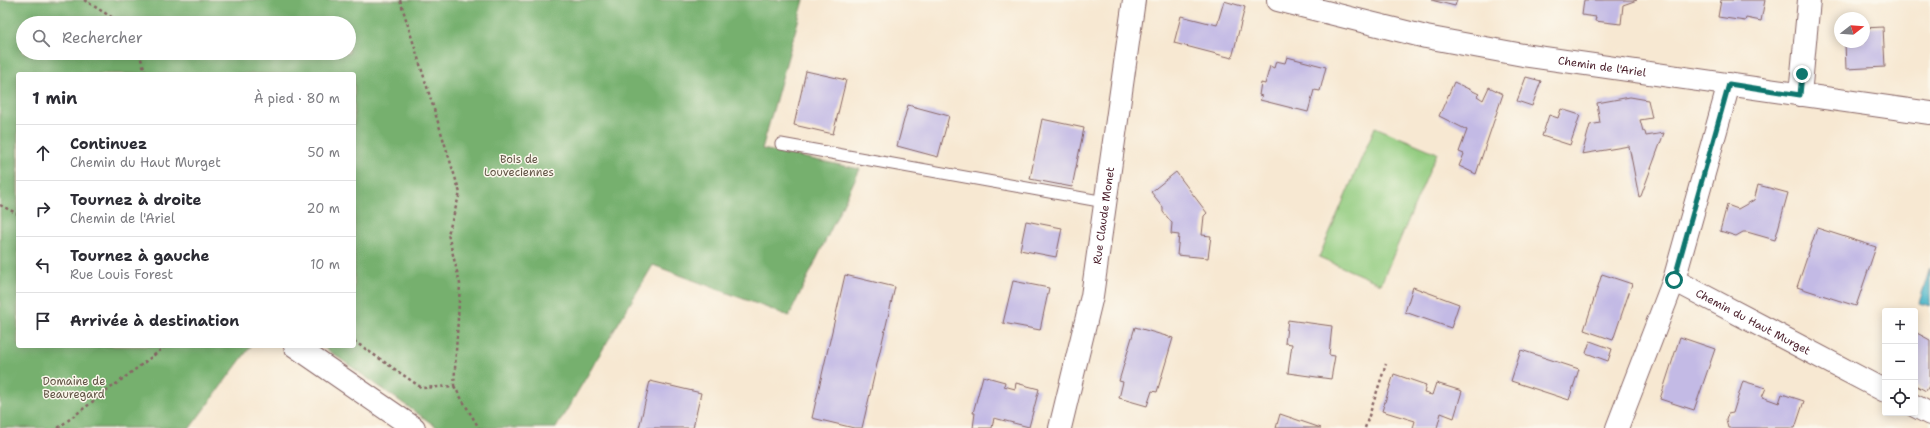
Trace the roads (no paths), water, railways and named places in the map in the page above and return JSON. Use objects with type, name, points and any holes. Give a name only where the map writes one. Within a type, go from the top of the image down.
[{"type":"street","name":"Rue Claude Monet","points":[[1060,428],[1091,302],[1134,0]]},
{"type":"street","name":"Chemin de l'Ariel","points":[[1278,0],[1426,37],[1523,55],[1930,113]]},
{"type":"street","points":[[1800,95],[1809,0]]},
{"type":"street","points":[[1617,428],[1674,280],[1729,84]]},
{"type":"street","name":"Chemin du Haut Murget","points":[[1674,280],[1882,389]]},
{"type":"street","points":[[298,348],[414,428]]},
{"type":"street","points":[[1918,408],[1930,414]]},
{"type":"lane","points":[[781,144],[1106,202]]},
{"type":"water","points":[[1930,268],[1930,306],[1919,303]]},
{"type":"park label","name":"Bois de Louveciennes","points":[[519,165]]},
{"type":"park label","name":"Domaine de Beauregard","points":[[74,387]]}]
